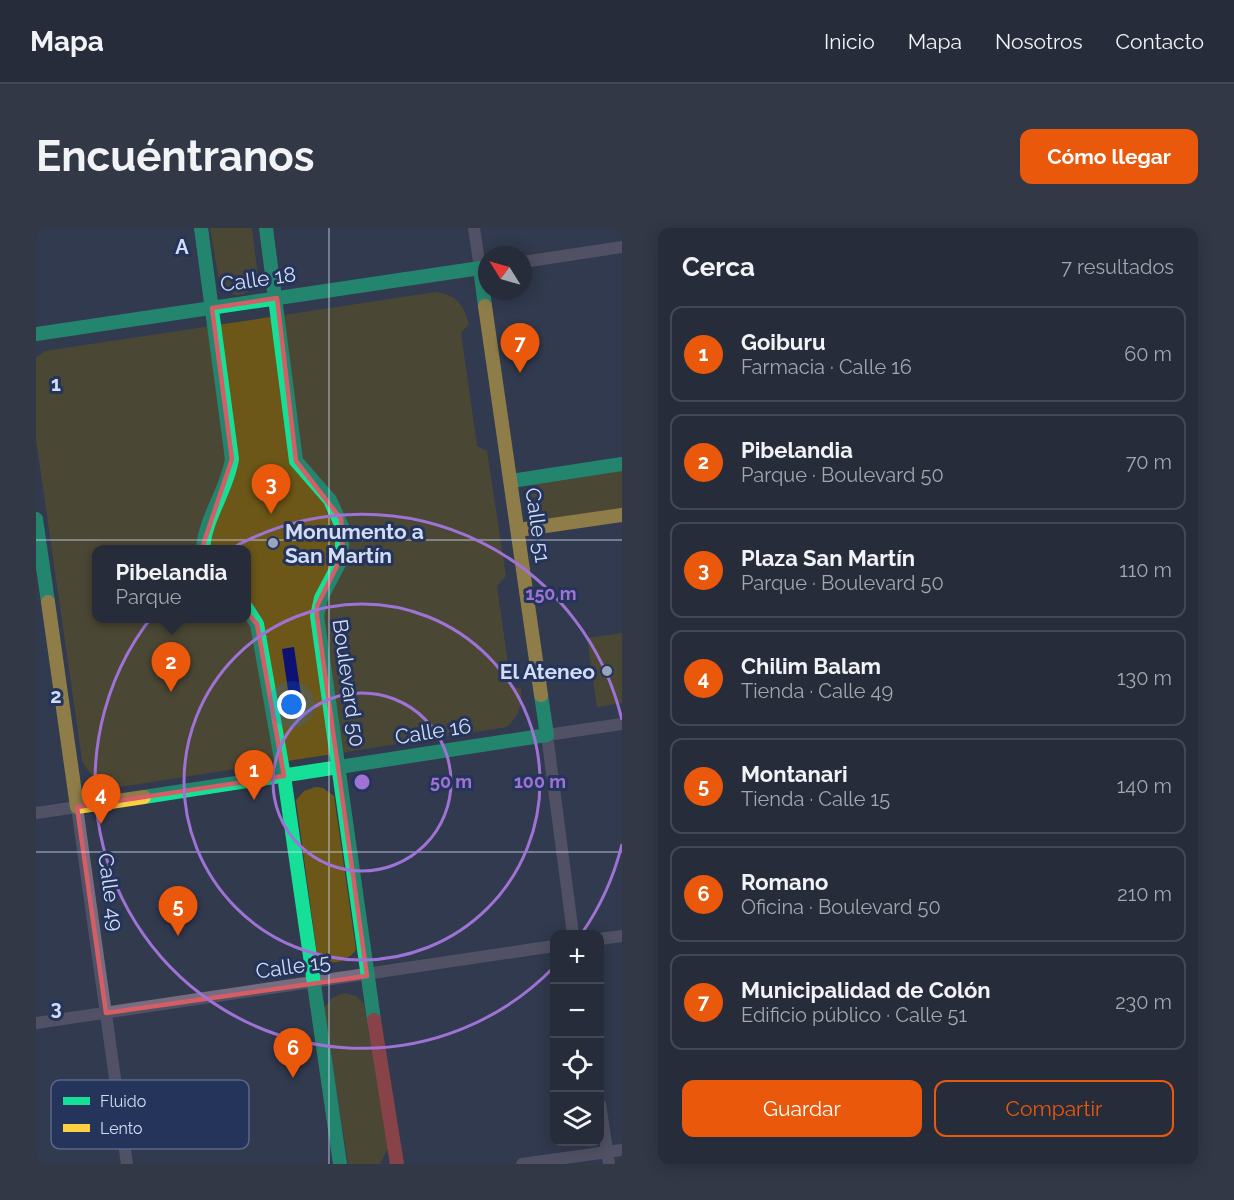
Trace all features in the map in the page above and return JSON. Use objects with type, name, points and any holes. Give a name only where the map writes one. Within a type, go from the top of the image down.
[{"type":"main road","points":[[201,228],[232,459],[227,484],[204,532],[202,545]]},
{"type":"main road","name":"Boulevard 50","points":[[266,228],[277,298],[296,461],[302,471],[333,504],[341,519],[344,540],[337,571],[317,606],[367,976],[397,1164]]},
{"type":"main road","name":"Calle 18","points":[[36,334],[478,268]]},
{"type":"main road","name":"Calle 51","points":[[488,300],[547,735]]},
{"type":"main road","points":[[511,481],[622,464]]},
{"type":"main road","points":[[518,530],[622,515]]},
{"type":"main road","name":"Calle 49","points":[[36,519],[41,600],[78,807]]},
{"type":"main road","points":[[251,615],[257,624],[284,776],[340,1164]]},
{"type":"main road","name":"Calle 16","points":[[78,807],[547,735]]},
{"type":"street","name":"Calle 51","points":[[474,228],[479,246]]},
{"type":"street","points":[[532,261],[622,247]]},
{"type":"street","name":"Calle 16","points":[[547,735],[622,724]]},
{"type":"street","name":"Calle 51","points":[[547,735],[572,930]]},
{"type":"street","name":"Calle 16","points":[[36,813],[78,807]]},
{"type":"street","name":"Calle 49","points":[[78,807],[115,1080]]},
{"type":"street","points":[[604,938],[622,936]]},
{"type":"street","name":"Calle 15","points":[[36,1023],[367,976],[550,947]]},
{"type":"street","points":[[604,1131],[608,1158]]},
{"type":"street","name":"Calle 49","points":[[125,1149],[127,1164]]},
{"type":"street","points":[[522,1164],[608,1158],[622,1150]]},
{"type":"highlighted area","points":[[277,298],[296,461],[341,519],[343,554],[317,606],[317,616],[367,976],[106,1013],[77,807],[284,776],[257,624],[211,573],[202,548],[232,459],[212,308]]},
{"type":"shaded area","points":[[210,228],[252,228],[258,277],[252,289],[237,295],[225,291],[220,286]]},
{"type":"shaded area","points":[[436,292],[454,298],[464,311],[469,324],[461,333],[477,446],[487,451],[506,576],[497,586],[511,686],[521,689],[519,710],[511,723],[507,727],[113,788],[94,777],[82,760],[36,439],[36,358],[45,351]]},
{"type":"shaded area","points":[[622,468],[622,513],[536,526],[529,481]]},
{"type":"shaded area","name":"El Ateneo","points":[[622,633],[622,703],[597,707],[587,638]]},
{"type":"shaded area","points":[[294,647],[304,715],[292,717],[282,649]]},
{"type":"shaded area","points":[[316,787],[323,788],[334,796],[356,950],[352,955],[337,962],[327,961],[317,954],[296,800],[304,791]]},
{"type":"shaded area","points":[[344,993],[356,996],[364,1004],[388,1148],[380,1164],[348,1164],[324,1008],[332,998]]},
{"type":"traffic: fast","points":[[201,228],[232,459],[226,482],[208,526],[204,545]]},
{"type":"traffic: fast","points":[[266,228],[296,461],[330,500],[343,529],[341,560],[321,598],[317,616],[374,1020]]},
{"type":"traffic: fast","points":[[36,334],[480,268],[485,306]]},
{"type":"traffic: fast","points":[[511,481],[622,464]]},
{"type":"traffic: fast","points":[[36,519],[48,602]]},
{"type":"traffic: fast","points":[[251,615],[257,624],[284,776],[340,1164]]},
{"type":"traffic: fast","points":[[144,797],[547,735],[541,695]]},
{"type":"traffic: slow","points":[[485,306],[541,695]]},
{"type":"traffic: slow","points":[[518,530],[622,515]]},
{"type":"traffic: slow","points":[[48,602],[77,807],[144,797]]},
{"type":"traffic: jam","points":[[374,1020],[397,1164]]},
{"type":"place","name":"Municipalidad de Colón","points":[[520,373]]},
{"type":"place","name":"Plaza San Martín","points":[[271,514]]},
{"type":"place","name":"Monumento a San Martín","points":[[273,543]]},
{"type":"place","name":"El Ateneo","points":[[607,671]]},
{"type":"place","name":"Pibelandia","points":[[171,692]]},
{"type":"place","name":"Goiburu","points":[[254,800]]},
{"type":"place","name":"Chilim Balam","points":[[101,824]]},
{"type":"place","name":"Montanari","points":[[178,936]]},
{"type":"place","name":"Romano","points":[[293,1078]]}]
